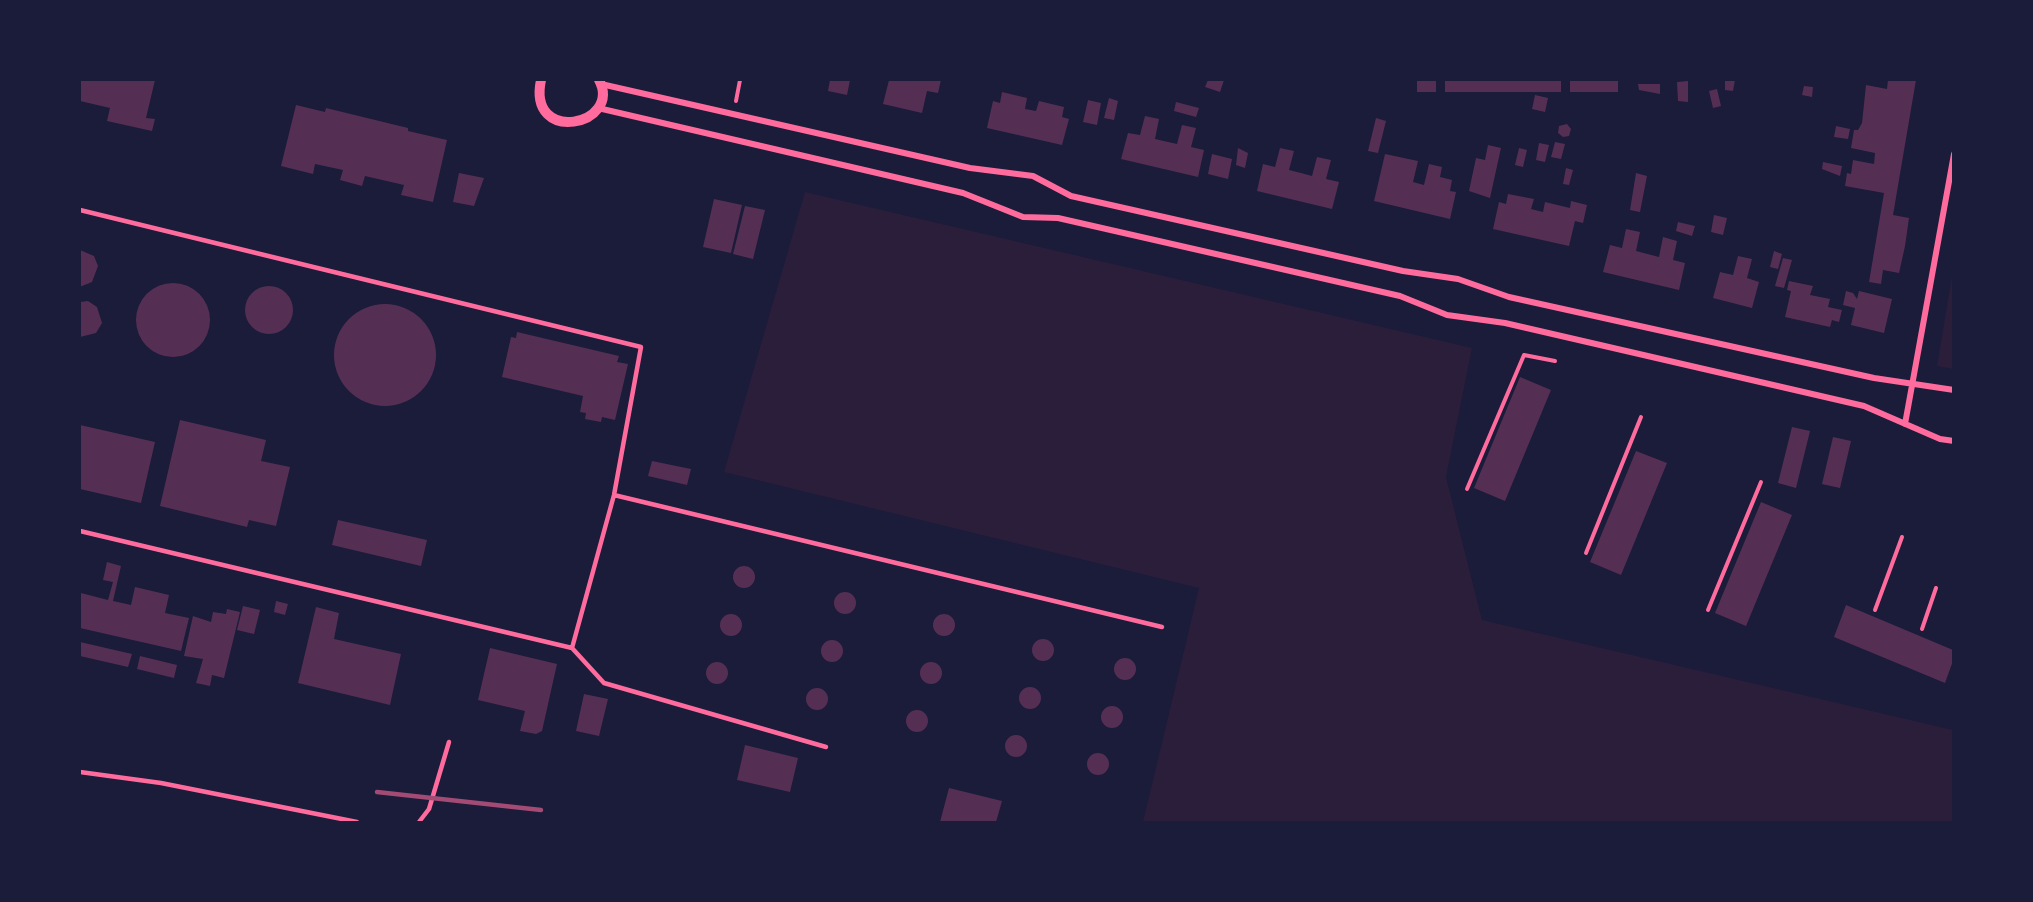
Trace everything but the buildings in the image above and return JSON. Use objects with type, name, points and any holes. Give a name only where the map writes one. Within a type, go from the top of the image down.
[{"type":"street","points":[[540,80],[538,95],[544,110],[556,120],[570,124],[585,120],[598,108],[602,97],[600,82],[970,168],[1033,177],[1071,196],[1403,271],[1458,279],[1509,297],[1874,378],[1953,390]]},
{"type":"street","points":[[598,108],[963,193],[1023,217],[1058,218],[1400,296],[1447,315],[1505,323],[1864,406],[1940,439],[1953,441]]},
{"type":"street","points":[[1905,424],[1914,384],[1953,154]]},
{"type":"lane","points":[[80,210],[641,347],[614,495],[572,648]]},
{"type":"lane","points":[[614,495],[1162,627]]},
{"type":"lane","points":[[80,531],[572,648],[604,683],[826,747]]},
{"type":"lane","points":[[419,822],[429,809],[449,742]]},
{"type":"lane","points":[[80,772],[161,783],[357,822]]},
{"type":"path","points":[[734,113],[740,80]]},
{"type":"path","points":[[1467,489],[1524,355],[1555,360]]},
{"type":"path","points":[[1586,553],[1641,417]]},
{"type":"path","points":[[1708,610],[1761,482]]},
{"type":"path","points":[[1875,610],[1902,537]]},
{"type":"path","points":[[1922,629],[1936,588]]},
{"type":"shaded area","points":[[805,192],[1472,348],[1446,477],[1482,620],[1953,730],[1953,822],[1143,822],[1199,588],[724,472]]},
{"type":"shaded area","points":[[1953,270],[1954,369],[1937,366]]},
{"type":"railway","points":[[377,792],[541,810]]}]
